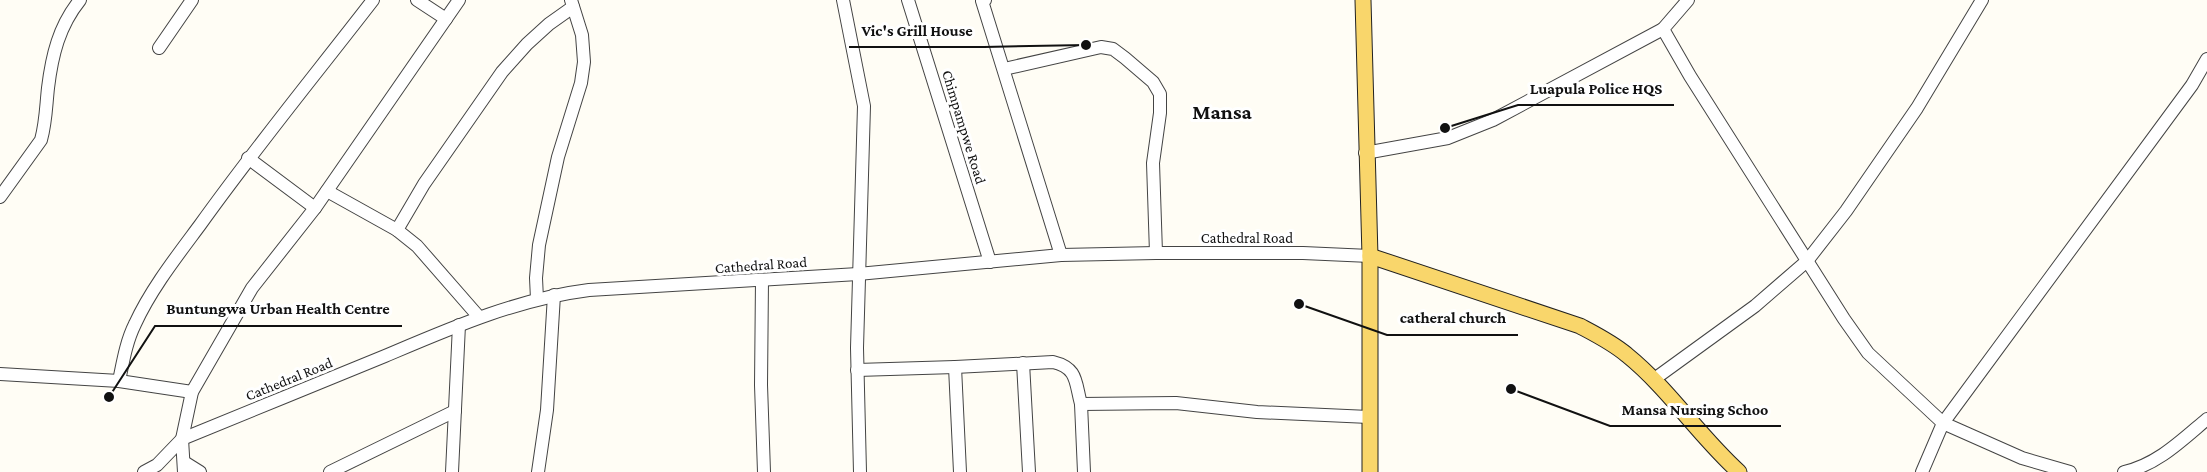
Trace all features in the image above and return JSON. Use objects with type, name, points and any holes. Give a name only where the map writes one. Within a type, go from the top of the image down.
[{"type":"main road","points":[[1363,0],[1365,153],[1370,256],[1370,472]]},
{"type":"main road","points":[[1370,256],[1580,326],[1604,339],[1628,356],[1653,380],[1739,472]]},
{"type":"street","points":[[0,197],[40,140],[44,129],[56,41],[62,25],[80,0]]},
{"type":"street","points":[[159,48],[192,0]]},
{"type":"street","points":[[119,381],[126,344],[144,307],[184,247],[248,158],[373,0]]},
{"type":"street","points":[[417,0],[446,19]]},
{"type":"street","points":[[200,472],[184,467],[182,439],[192,392],[252,288],[315,208],[459,0]]},
{"type":"street","points":[[843,0],[864,106],[858,274],[857,370],[860,472]]},
{"type":"street","name":"Chimpampwe Road","points":[[908,0],[990,262]]},
{"type":"street","points":[[983,0],[1061,255]]},
{"type":"street","points":[[1365,153],[1448,138],[1493,120],[1663,29],[1688,0]]},
{"type":"street","points":[[1653,380],[1755,306],[1807,261],[1846,211],[1917,108],[1982,0]]},
{"type":"street","points":[[397,230],[424,184],[502,72],[527,44],[572,4],[582,35],[585,62],[582,82],[558,157],[539,245],[537,299]]},
{"type":"street","points":[[1663,29],[1689,76],[1868,353],[1943,423],[2022,458],[2070,472]]},
{"type":"street","points":[[1004,69],[1101,46],[1113,49],[1153,82],[1160,94],[1160,113],[1153,163],[1156,253]]},
{"type":"street","points":[[1922,472],[1943,423],[2192,85],[2207,59]]},
{"type":"street","points":[[248,158],[315,208]]},
{"type":"street","points":[[327,191],[397,230],[425,254],[479,318]]},
{"type":"street","name":"Cathedral Road","points":[[182,439],[459,325],[554,295],[589,290],[858,274],[1061,255],[1303,253],[1370,256]]},
{"type":"street","points":[[762,280],[761,385],[764,472]]},
{"type":"street","points":[[538,472],[547,410],[554,295]]},
{"type":"street","points":[[452,472],[459,325]]},
{"type":"street","points":[[857,370],[1053,362],[1069,367],[1081,404],[1084,472]]},
{"type":"street","points":[[1023,363],[1029,472]]},
{"type":"street","points":[[955,367],[960,472]]},
{"type":"street","points":[[0,374],[119,381],[192,392]]},
{"type":"street","points":[[1081,404],[1176,403],[1257,412],[1369,417]]},
{"type":"street","points":[[330,472],[455,411]]},
{"type":"street","points":[[2124,472],[2134,470],[2166,453],[2207,419]]},
{"type":"street","points":[[144,472],[157,465],[182,439]]},
{"type":"place","name":"Vic's Grill House","points":[[1086,45]]},
{"type":"place","name":"Luapula Police HQS","points":[[1445,128]]},
{"type":"place","name":"catheral church","points":[[1299,304]]},
{"type":"place","name":"Mansa Nursing Schoo","points":[[1511,389]]},
{"type":"place","name":"Buntungwa Urban Health Centre","points":[[109,397]]},
{"type":"district","name":"Mansa","points":[[1222,112]]}]
